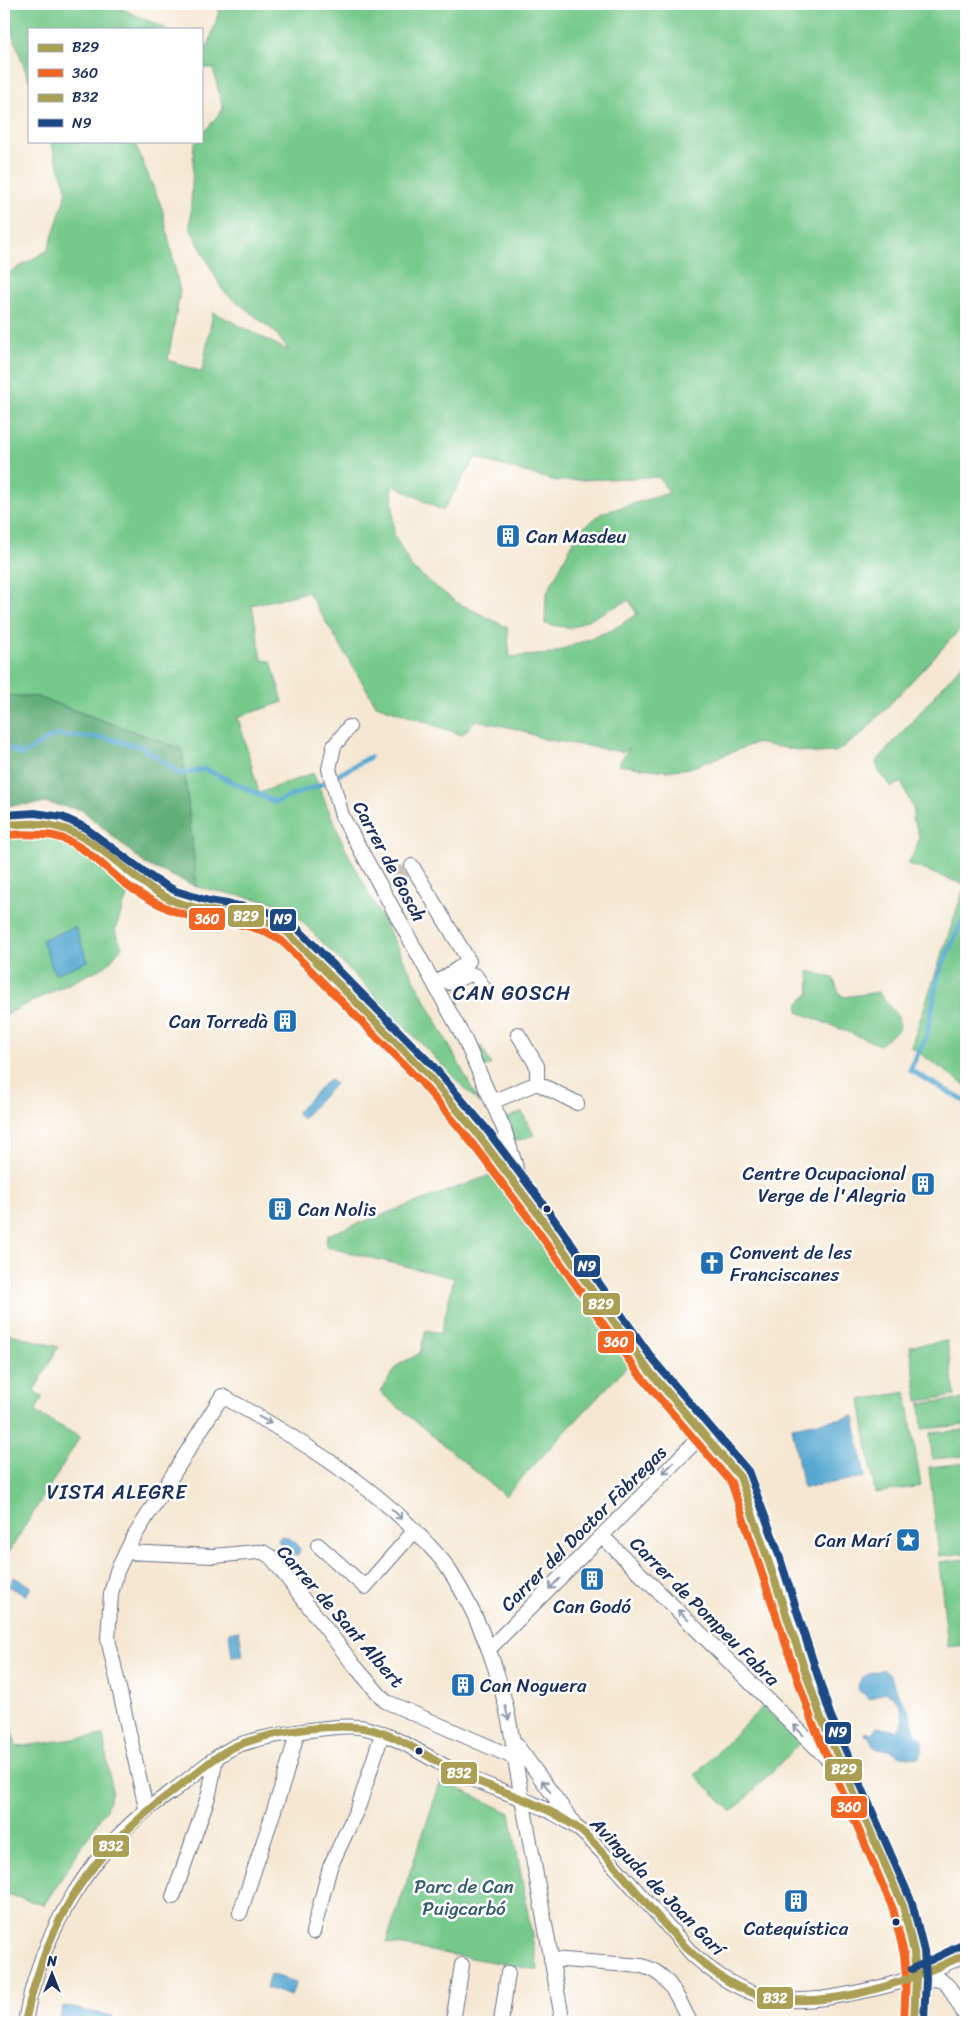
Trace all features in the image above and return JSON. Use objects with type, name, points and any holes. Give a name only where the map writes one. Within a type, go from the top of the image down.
[{"type":"street","name":"Carrer de Gosch","points":[[349,727],[334,746],[329,769],[342,816],[465,1040],[507,1138],[520,1192]]},
{"type":"street","points":[[4,825],[33,822],[61,826],[88,840],[133,876],[170,899],[209,912],[264,918],[279,926],[427,1074],[476,1132],[646,1367],[740,1477],[766,1549],[821,1718],[904,1906],[914,1952],[916,1978],[914,2022]]},
{"type":"street","name":"Carrer de Gosch","points":[[412,866],[469,961],[437,987]]},
{"type":"street","points":[[437,987],[470,974],[476,976],[487,993]]},
{"type":"street","points":[[518,1034],[536,1066],[537,1083]]},
{"type":"street","points":[[492,1102],[537,1083],[577,1103]]},
{"type":"street","points":[[146,1808],[108,1639],[111,1594],[117,1571],[126,1552],[222,1396],[277,1426],[385,1502],[415,1530],[449,1569],[490,1648],[514,1742],[522,1800],[561,2012],[560,2022]]},
{"type":"street","name":"Carrer del Doctor Fàbregas","points":[[490,1648],[703,1434]]},
{"type":"street","points":[[318,1545],[365,1587],[415,1530]]},
{"type":"street","name":"Carrer de Pompeu Fabra","points":[[602,1536],[846,1776]]},
{"type":"street","name":"Carrer de Sant Albert","points":[[126,1552],[212,1556],[264,1552],[271,1557],[353,1664],[385,1701],[515,1758]]},
{"type":"street","name":"Avinguda de Joan Garí","points":[[25,2022],[30,1996],[48,1942],[76,1892],[110,1844],[146,1808],[185,1782],[216,1758],[237,1746],[348,1726],[366,1728],[382,1734],[459,1773],[575,1825]]},
{"type":"street","points":[[240,1913],[284,1780],[297,1734]]},
{"type":"street","points":[[313,1932],[330,1867],[359,1805],[382,1734]]},
{"type":"street","name":"Avinguda de Joan Garí","points":[[514,1742],[575,1825],[598,1848],[692,1954],[707,1967],[742,1988],[776,1999],[809,2001],[896,1984],[916,1978]]},
{"type":"street","points":[[172,1897],[209,1794],[216,1758]]},
{"type":"street","points":[[916,1978],[966,1954]]},
{"type":"street","points":[[551,1959],[642,1966],[655,1969],[671,1987],[690,2022]]},
{"type":"street","points":[[453,2022],[462,1965]]},
{"type":"street","points":[[501,2022],[508,1973]]},
{"type":"street","points":[[916,1978],[941,1980],[949,1987],[966,2017]]},
{"type":"green space","points":[[4,4],[111,4],[165,28],[28,28],[28,78],[4,10]]},
{"type":"green space","points":[[221,4],[966,4],[966,623],[862,734],[836,752],[814,753],[756,743],[690,768],[666,771],[618,765],[629,748],[623,752],[544,739],[517,729],[476,720],[462,735],[376,705],[308,592],[252,605],[262,660],[271,661],[283,702],[238,717],[259,793],[313,773],[345,848],[480,1104],[286,905],[197,887],[182,749],[38,697],[4,695],[4,276],[48,250],[67,191],[50,142],[134,142],[162,208],[180,292],[168,360],[202,372],[213,312],[289,351],[275,332],[223,291],[190,228],[194,144],[202,142],[202,135],[223,109],[213,68],[202,68],[202,44],[208,47]],"holes":[[[475,458],[556,481],[659,477],[669,493],[602,513],[578,532],[546,595],[545,624],[571,628],[629,600],[637,614],[612,630],[550,654],[510,657],[507,627],[456,602],[412,568],[394,535],[392,484],[443,511]]]},
{"type":"green space","points":[[966,660],[966,1086],[911,1047],[965,885],[908,864],[919,837],[912,820],[914,811],[901,782],[892,787],[879,772],[876,762]]},
{"type":"green space","points":[[4,695],[38,697],[182,749],[197,887],[145,864],[82,810],[47,803],[4,806]]},
{"type":"green space","points":[[4,829],[49,830],[94,852],[131,885],[115,930],[122,947],[106,966],[4,1015]]},
{"type":"green space","points":[[809,971],[833,978],[839,993],[844,997],[878,992],[898,1017],[900,1028],[880,1045],[798,1012],[799,1003],[810,993]]},
{"type":"green space","points":[[481,1046],[491,1064],[484,1068],[476,1050]]},
{"type":"green space","points":[[522,1112],[534,1135],[514,1142],[505,1119]]},
{"type":"green space","points":[[499,1172],[632,1361],[505,1496],[380,1392],[398,1365],[420,1353],[426,1330],[441,1333],[454,1278],[326,1247],[327,1235]]},
{"type":"green space","points":[[4,1332],[58,1347],[34,1391],[43,1397],[35,1412],[80,1437],[4,1560]]},
{"type":"green space","points":[[947,1341],[955,1396],[918,1401],[910,1346]]},
{"type":"green space","points":[[906,1392],[921,1486],[875,1493],[860,1400]]},
{"type":"green space","points":[[966,1399],[966,1425],[922,1429],[920,1403]]},
{"type":"green space","points":[[966,1430],[966,1456],[932,1459],[930,1433]]},
{"type":"green space","points":[[966,1463],[966,1553],[939,1556],[929,1467]]},
{"type":"green space","points":[[966,1559],[966,1645],[948,1647],[939,1562]]},
{"type":"green space","points":[[4,1687],[16,1747],[103,1735],[112,1791],[106,1809],[44,1905],[4,1893]]},
{"type":"green space","points":[[763,1706],[800,1743],[732,1812],[695,1775]]},
{"type":"green space","name":"Parc de Can Puigcarbó","points":[[441,1780],[510,1813],[538,1970],[386,1943]]},
{"type":"water","points":[[75,927],[88,961],[55,974],[42,940]]},
{"type":"water","points":[[329,1079],[335,1084],[302,1119],[296,1113]]},
{"type":"water","points":[[854,1416],[865,1477],[803,1488],[792,1427]]},
{"type":"water","points":[[281,1536],[297,1545],[300,1550],[298,1555],[290,1555],[286,1547],[280,1544],[278,1540]]},
{"type":"water","points":[[14,1577],[31,1587],[26,1596],[9,1586]]},
{"type":"water","points":[[239,1631],[243,1656],[232,1657],[229,1633]]},
{"type":"water","points":[[883,1669],[891,1676],[895,1688],[910,1713],[915,1732],[922,1739],[922,1751],[919,1758],[901,1756],[890,1750],[878,1749],[872,1745],[871,1737],[864,1735],[865,1732],[872,1734],[877,1727],[896,1731],[902,1725],[901,1710],[893,1697],[885,1692],[870,1699],[858,1690],[860,1681],[863,1678]]},
{"type":"water","points":[[270,1974],[296,1982],[291,1996],[266,1988]]},
{"type":"water","points":[[63,2006],[113,2016],[111,2022],[59,2022]]},
{"type":"waterway","points":[[4,746],[22,755],[54,735],[106,738],[142,747],[180,774],[205,769],[275,802],[322,784]]},
{"type":"waterway","points":[[340,774],[370,757]]},
{"type":"waterway","points":[[966,912],[938,975],[927,1035],[910,1070],[966,1102]]},
{"type":"tunnel","points":[[393,878],[412,866]]},
{"type":"transit line","name":"N9","points":[[4,815],[35,813],[62,817],[84,827],[154,879],[176,891],[209,901],[264,910],[294,925],[434,1067],[484,1126],[546,1208],[654,1361],[748,1471],[776,1546],[830,1714],[912,1903],[924,1951],[926,1978],[924,2022]]},
{"type":"transit line","name":"B29","points":[[4,825],[44,824],[71,832],[86,839],[157,892],[172,900],[201,909],[246,916],[275,925],[288,933],[427,1074],[476,1132],[538,1214],[646,1367],[740,1477],[821,1718],[903,1906],[914,1952],[916,1978],[914,2022]]},
{"type":"transit line","name":"360","points":[[5,835],[41,834],[64,839],[91,855],[134,890],[163,906],[197,918],[255,929],[282,941],[420,1081],[468,1138],[530,1220],[638,1373],[731,1482],[812,1722],[893,1909],[904,1954],[906,1978],[904,2022]]},
{"type":"transit line","name":"B32","points":[[25,2022],[46,1950],[60,1919],[77,1890],[120,1837],[146,1812],[205,1765],[228,1750],[263,1737],[325,1727],[353,1727],[381,1732],[394,1737],[456,1772],[533,1803],[562,1818],[581,1831],[596,1845],[660,1920],[695,1956],[733,1984],[753,1993],[778,1999],[805,2000],[862,1993],[917,1975],[966,1954]]},
{"type":"transit line","name":"N9","points":[[912,1969],[962,1945]]},
{"type":"place","name":"Can Masdeu","points":[[508,536]]},
{"type":"place","name":"Can Torredà","points":[[285,1021]]},
{"type":"place","name":"Centre Ocupacional Verge de l'Alegria","points":[[923,1184]]},
{"type":"place","name":"Can Nolis","points":[[280,1209]]},
{"type":"place","name":"Convent de les Franciscanes","points":[[712,1263]]},
{"type":"place","name":"Can Marí","points":[[908,1540]]},
{"type":"place","name":"Can Godó","points":[[592,1579]]},
{"type":"place","name":"Can Noguera","points":[[463,1685]]},
{"type":"place","name":"Catequística","points":[[796,1901]]},
{"type":"district","name":"CAN GOSCH","points":[[512,993]]},
{"type":"district","name":"VISTA ALEGRE","points":[[117,1492]]}]
